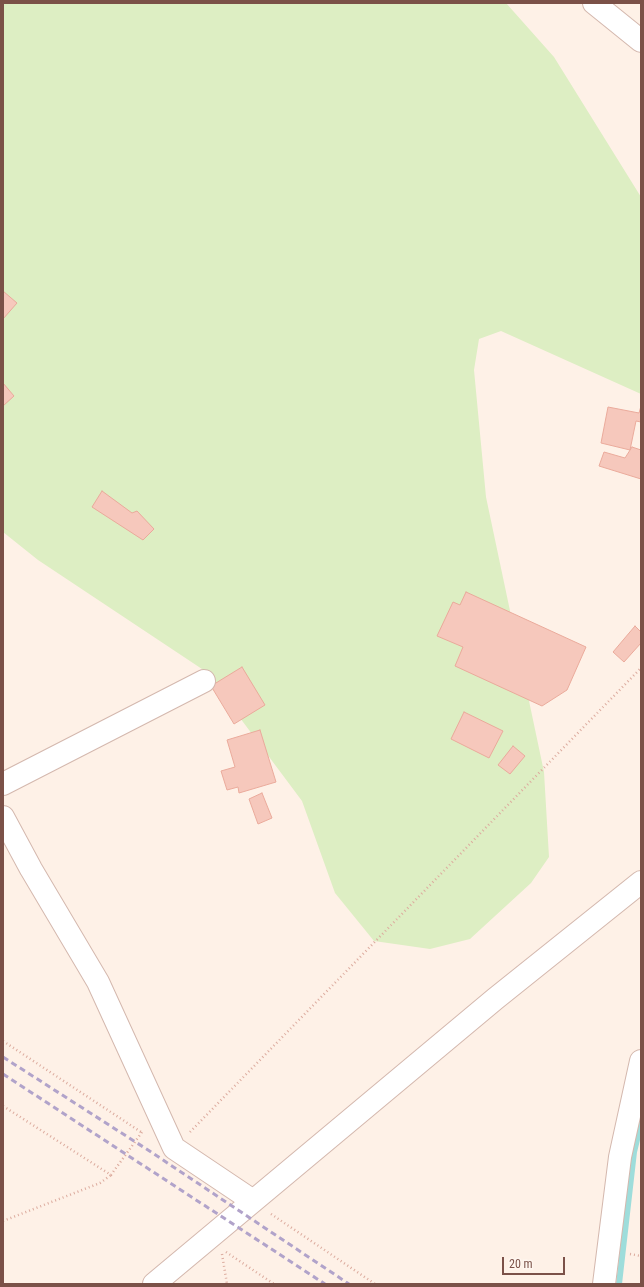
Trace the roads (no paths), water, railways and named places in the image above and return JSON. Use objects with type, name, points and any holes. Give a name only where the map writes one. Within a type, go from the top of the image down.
[{"type":"street","points":[[594,3],[641,41]]},
{"type":"street","points":[[3,784],[204,681]]},
{"type":"street","points":[[3,817],[30,869],[98,982],[174,1148],[253,1201]]},
{"type":"street","points":[[154,1284],[495,999],[641,882]]},
{"type":"street","points":[[604,1284],[620,1157],[641,1061]]},
{"type":"waterway","points":[[619,1284],[634,1152],[641,1123]]},
{"type":"railway","points":[[3,1057],[148,1150],[349,1284]]},
{"type":"railway","points":[[3,1074],[325,1284]]}]
